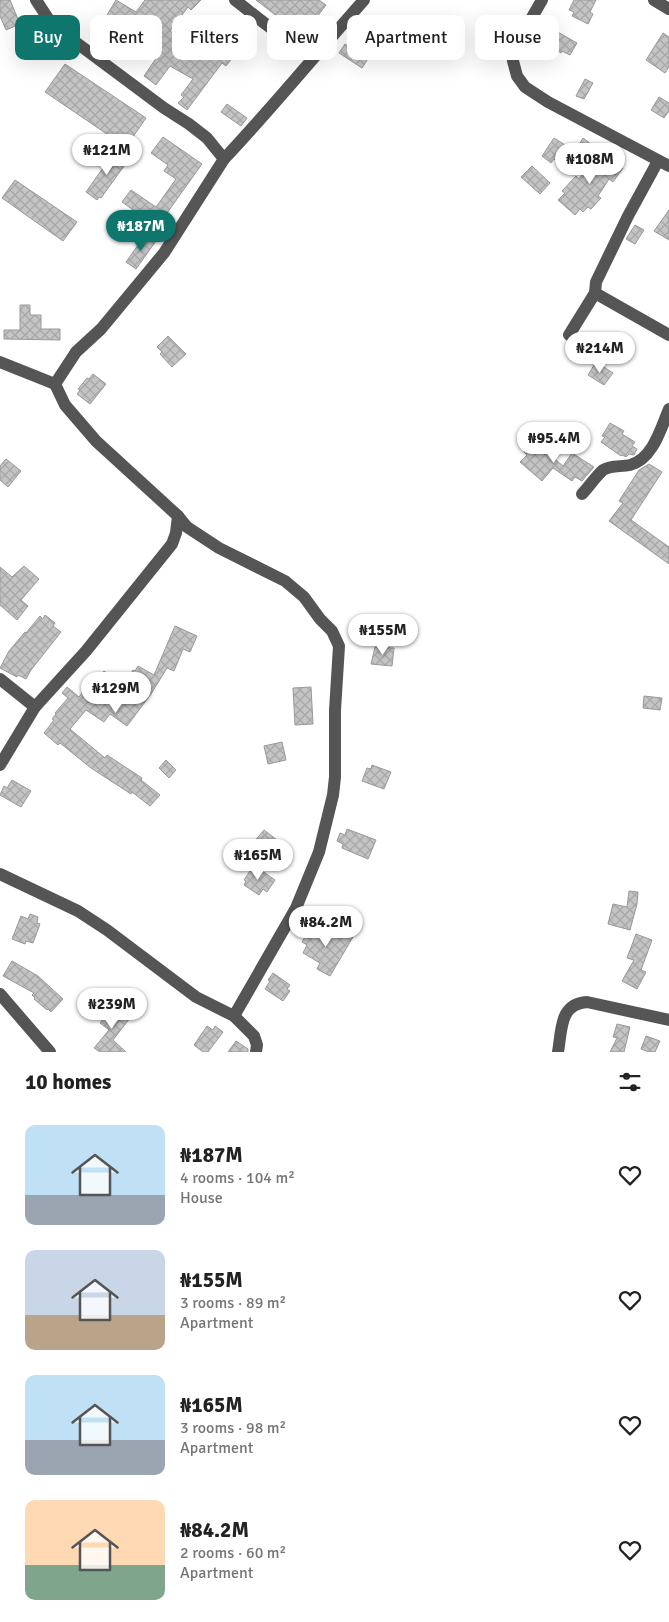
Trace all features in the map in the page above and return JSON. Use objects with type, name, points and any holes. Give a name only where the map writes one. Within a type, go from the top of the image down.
[{"type":"street","points":[[36,0],[49,20],[66,35],[207,138],[224,159]]},
{"type":"street","points":[[235,0],[267,25]]},
{"type":"street","points":[[337,30],[364,0]]},
{"type":"street","points":[[542,0],[515,48],[513,61],[517,76],[525,87],[548,102],[664,164],[628,216],[596,282],[595,293],[569,335]]},
{"type":"street","points":[[654,0],[669,9]]},
{"type":"street","points":[[55,384],[76,352],[101,329],[164,253],[224,159],[262,118],[310,60]]},
{"type":"street","points":[[595,293],[669,335]]},
{"type":"street","points":[[0,362],[55,384],[65,406],[96,441],[178,516],[187,527],[219,548],[285,581],[304,597],[320,620],[332,631],[339,646],[335,710],[335,777],[333,795],[319,852],[296,908],[234,1016]]},
{"type":"street","points":[[582,494],[603,471],[612,467],[639,462],[658,437],[669,409]]},
{"type":"street","points":[[0,765],[35,707],[86,651],[172,544],[176,534],[178,516]]},
{"type":"street","points":[[0,679],[35,707]]},
{"type":"street","points":[[0,874],[78,911],[196,997],[234,1016],[254,1036],[257,1045],[256,1052]]},
{"type":"street","points":[[0,994],[50,1052]]},
{"type":"street","points":[[558,1052],[565,1013],[570,1007],[579,1002],[587,1002],[669,1020]]},
{"type":"building","points":[[0,0],[10,0],[16,15],[15,26],[6,30],[0,16]]},
{"type":"building","points":[[116,0],[136,12],[145,0],[201,0],[191,10],[188,7],[182,15],[172,15],[172,28],[170,31],[172,32],[172,60],[231,60],[226,66],[222,63],[187,110],[178,103],[184,97],[181,95],[193,79],[170,66],[156,85],[144,76],[155,60],[162,60],[162,15],[107,15]]},
{"type":"building","points":[[256,0],[319,0],[326,5],[318,15],[275,15]]},
{"type":"building","points":[[574,0],[596,0],[590,12],[593,14],[588,24],[572,16],[574,12],[569,10]]},
{"type":"building","points":[[559,33],[577,43],[570,55],[562,51],[561,53],[559,52]]},
{"type":"building","points":[[663,33],[669,37],[669,67],[665,73],[646,60]]},
{"type":"building","points":[[345,44],[347,45],[347,58],[339,53]]},
{"type":"building","points":[[350,60],[367,60],[362,68]]},
{"type":"building","points":[[65,64],[146,118],[126,147],[45,92]]},
{"type":"building","points":[[585,79],[593,83],[584,99],[576,96]]},
{"type":"building","points":[[659,97],[669,103],[669,111],[664,118],[651,110]]},
{"type":"building","points":[[227,104],[247,118],[241,126],[221,112]]},
{"type":"building","points":[[163,137],[202,164],[157,227],[122,202],[131,190],[156,207],[176,179],[164,171],[168,165],[151,153]]},
{"type":"building","points":[[554,138],[570,148],[560,163],[554,159],[551,163],[542,156]]},
{"type":"building","points":[[583,138],[591,144],[585,153],[577,148]]},
{"type":"building","points":[[115,151],[126,158],[124,161],[127,162],[101,198],[99,197],[97,200],[86,192]]},
{"type":"building","points":[[597,153],[623,168],[613,182],[609,179],[598,196],[601,198],[591,209],[588,207],[583,212],[580,209],[575,215],[558,200],[565,193],[562,191],[576,176],[579,179]]},
{"type":"building","points":[[532,166],[550,183],[540,194],[521,177]]},
{"type":"building","points":[[15,180],[77,222],[63,241],[2,198]]},
{"type":"building","points":[[669,210],[669,240],[654,231]]},
{"type":"building","points":[[635,225],[644,230],[635,244],[626,239]]},
{"type":"building","points":[[146,234],[156,241],[136,269],[126,262]]},
{"type":"building","points":[[20,305],[30,305],[30,315],[41,315],[41,329],[60,329],[60,340],[4,339],[4,330],[20,330]]},
{"type":"building","points":[[168,336],[186,354],[172,367],[160,354],[162,352],[157,347]]},
{"type":"building","points":[[596,362],[613,373],[604,385],[588,375]]},
{"type":"building","points":[[93,374],[106,384],[90,404],[77,394],[80,390],[78,389]]},
{"type":"building","points":[[610,423],[624,431],[622,434],[635,442],[632,446],[637,449],[634,455],[621,456],[601,442],[605,437],[602,436]]},
{"type":"building","points":[[531,443],[534,446],[536,443],[563,466],[572,453],[594,467],[582,481],[575,477],[572,481],[553,468],[542,481],[520,462],[527,455],[524,452]]},
{"type":"building","points":[[6,459],[21,471],[8,487],[0,480],[0,466]]},
{"type":"building","points":[[649,464],[662,472],[631,520],[669,547],[669,564],[609,521],[623,503],[619,501],[639,470]]},
{"type":"building","points":[[24,566],[39,579],[21,600],[28,606],[17,620],[0,605],[0,567],[12,577]]},
{"type":"building","points":[[45,615],[55,623],[53,626],[61,632],[26,679],[18,675],[17,677],[0,668],[9,651],[25,632],[40,616],[43,619]]},
{"type":"building","points":[[175,626],[197,636],[190,652],[183,649],[174,671],[167,668],[151,694],[127,726],[110,714],[104,722],[86,710],[70,729],[105,758],[107,755],[142,778],[141,780],[160,795],[150,806],[132,792],[131,794],[91,768],[60,743],[58,745],[44,733],[54,720],[52,719],[55,713],[68,698],[62,693],[67,687],[79,697],[82,693],[88,697],[99,682],[97,680],[104,671],[124,686],[133,670],[135,671],[138,666],[154,675]]},
{"type":"building","points":[[375,647],[394,648],[392,666],[371,664]]},
{"type":"building","points":[[311,687],[313,724],[295,725],[293,688]]},
{"type":"building","points":[[644,696],[662,698],[660,710],[643,708]]},
{"type":"building","points":[[282,742],[286,760],[268,764],[264,746]]},
{"type":"building","points":[[166,760],[176,770],[169,778],[159,768]]},
{"type":"building","points":[[372,765],[391,772],[384,789],[362,781],[367,768],[371,769]]},
{"type":"building","points":[[12,780],[31,791],[21,807],[0,795],[4,786],[7,788]]},
{"type":"building","points":[[347,829],[376,840],[368,859],[342,848],[343,844],[337,841],[340,833],[345,835]]},
{"type":"building","points":[[264,830],[277,840],[260,861],[247,850]]},
{"type":"building","points":[[254,865],[275,880],[267,892],[263,889],[259,895],[244,885],[246,881],[244,880]]},
{"type":"building","points":[[629,891],[638,892],[630,930],[608,924],[613,904],[627,907]]},
{"type":"building","points":[[30,914],[38,917],[37,923],[40,924],[33,943],[26,941],[25,944],[12,939],[21,916],[28,919]]},
{"type":"building","points":[[317,927],[334,937],[339,929],[353,937],[330,976],[317,969],[320,963],[303,953],[307,945],[302,942],[308,932],[313,934]]},
{"type":"building","points":[[636,934],[652,940],[641,970],[646,972],[637,989],[622,981],[634,960],[627,958]]},
{"type":"building","points":[[12,961],[38,976],[63,999],[51,1012],[34,999],[32,995],[34,993],[3,976]]},
{"type":"building","points":[[273,973],[290,985],[287,989],[290,991],[283,1001],[265,989]]},
{"type":"building","points":[[112,1004],[130,1018],[113,1040],[126,1052],[100,1052],[94,1048],[109,1030],[100,1023]]},
{"type":"building","points":[[617,1024],[630,1027],[624,1052],[610,1052],[617,1038],[613,1037]]},
{"type":"building","points":[[207,1026],[213,1030],[215,1026],[223,1032],[208,1052],[203,1052],[194,1045]]},
{"type":"building","points":[[646,1036],[660,1041],[655,1052],[641,1049]]},
{"type":"building","points":[[236,1041],[248,1049],[248,1052],[228,1052]]}]
